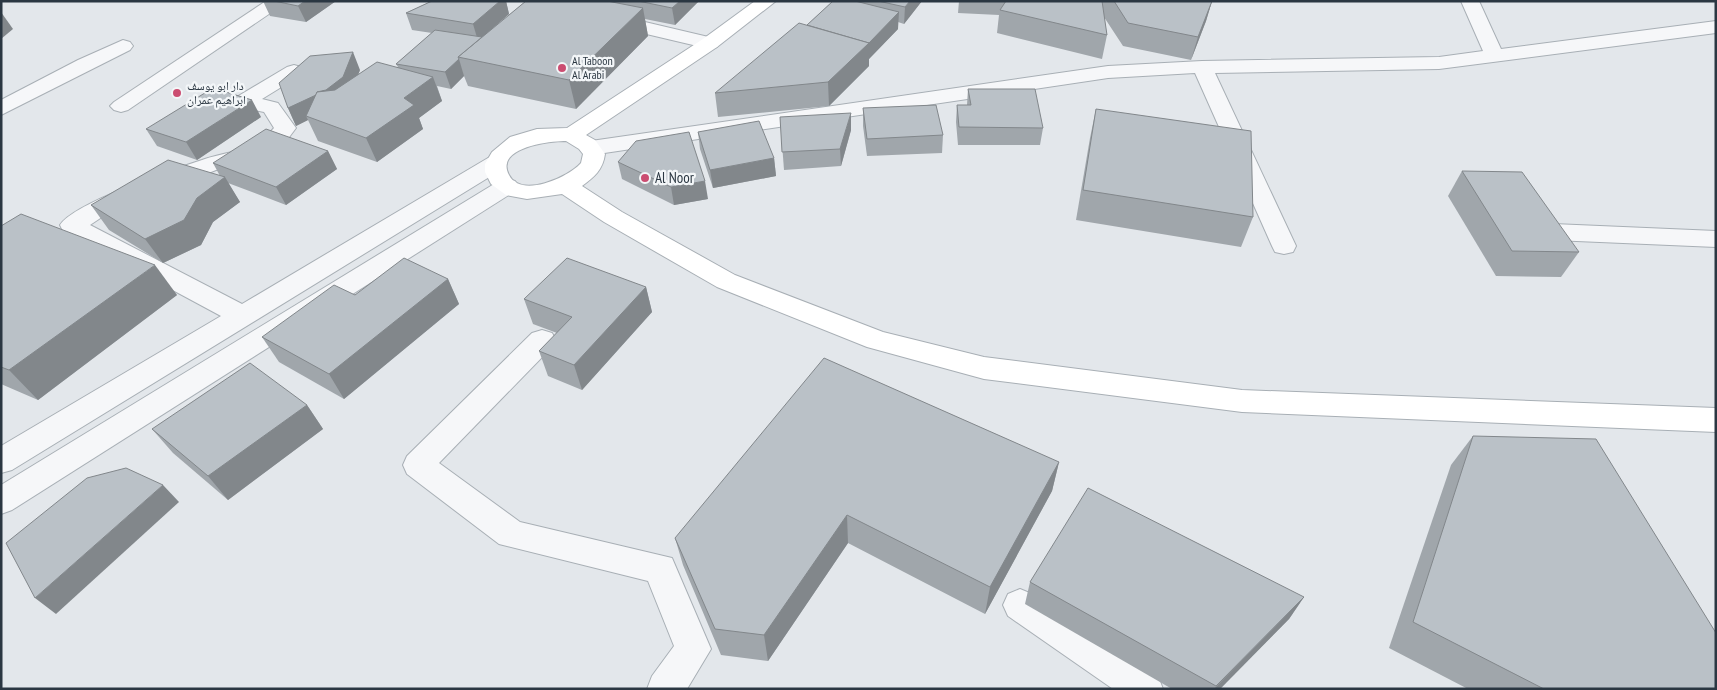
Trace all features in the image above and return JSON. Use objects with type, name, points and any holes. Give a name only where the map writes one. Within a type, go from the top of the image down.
[{"type":"street","points":[[121,106],[279,1]]},
{"type":"street","points":[[571,136],[710,43],[766,1]]},
{"type":"street","points":[[1470,1],[1494,55]]},
{"type":"street","points":[[590,14],[710,43]]},
{"type":"street","points":[[591,148],[1108,72],[1202,67],[1439,63],[1716,27]]},
{"type":"street","points":[[1,109],[123,46]]},
{"type":"street","points":[[1202,67],[1284,246]]},
{"type":"street","points":[[243,316],[72,225],[100,208],[211,164],[240,159],[273,143],[286,128],[271,107],[242,102],[294,71]]},
{"type":"street","points":[[1,501],[501,175],[506,150],[534,136],[550,134],[571,136],[583,140],[591,148],[594,158],[590,168],[580,178],[566,186],[549,191],[532,192],[501,175]]},
{"type":"street","points":[[1,461],[243,316],[501,175]]},
{"type":"street","points":[[566,186],[613,217],[726,281],[877,340],[984,368],[1242,401],[1716,420]]},
{"type":"street","points":[[1530,231],[1716,239]]},
{"type":"street","points":[[542,340],[418,465],[511,534],[660,569],[693,648],[665,689]]},
{"type":"street","points":[[1020,605],[1145,689]]},
{"type":"building","points":[[274,1],[305,1],[298,6]]},
{"type":"building","points":[[432,1],[500,1],[473,24],[406,13]]},
{"type":"building","points":[[526,1],[607,1],[643,8],[569,80],[458,57]]},
{"type":"building","points":[[638,1],[680,1],[672,8]]},
{"type":"building","points":[[833,1],[855,1],[899,12],[869,43],[807,25]]},
{"type":"building","points":[[878,1],[910,1],[905,7]]},
{"type":"building","points":[[1006,1],[1102,1],[1107,35],[1000,10]]},
{"type":"building","points":[[1114,1],[1212,1],[1198,37],[1128,23]]},
{"type":"building","points":[[799,23],[869,43],[828,82],[715,93]]},
{"type":"building","points":[[435,30],[482,37],[458,57],[459,59],[445,72],[396,64]]},
{"type":"building","points":[[353,52],[343,77],[326,90],[317,92],[316,95],[288,108],[279,83],[310,56]]},
{"type":"building","points":[[377,62],[433,77],[404,98],[414,105],[366,138],[306,116],[317,92],[335,90]]},
{"type":"building","points":[[213,88],[252,100],[186,142],[146,129]]},
{"type":"building","points":[[968,89],[1035,89],[1043,128],[959,127],[957,105],[971,105]]},
{"type":"building","points":[[936,105],[943,135],[867,139],[863,108]]},
{"type":"building","points":[[1096,109],[1251,131],[1253,217],[1083,190]]},
{"type":"building","points":[[851,113],[840,149],[782,152],[780,117]]},
{"type":"building","points":[[759,121],[774,158],[710,170],[698,132]]},
{"type":"building","points":[[266,129],[328,151],[276,187],[213,163]]},
{"type":"building","points":[[689,132],[705,181],[671,187],[618,162],[636,141]]},
{"type":"building","points":[[168,160],[225,177],[197,198],[184,220],[145,239],[91,205]]},
{"type":"building","points":[[1462,171],[1522,172],[1579,252],[1512,251]]},
{"type":"building","points":[[21,214],[155,265],[9,370],[1,367],[1,226]]},
{"type":"building","points":[[404,258],[448,279],[329,374],[262,337],[334,285],[355,295]]},
{"type":"building","points":[[567,258],[646,287],[574,365],[539,351],[572,317],[524,299]]},
{"type":"building","points":[[824,358],[1059,462],[990,587],[847,515],[764,635],[715,629],[675,538]]},
{"type":"building","points":[[250,363],[307,405],[208,476],[152,429]]},
{"type":"building","points":[[1473,436],[1596,439],[1716,633],[1716,689],[1544,689],[1413,622]]},
{"type":"building","points":[[126,468],[163,485],[35,598],[6,543],[87,478]]},
{"type":"building","points":[[1088,488],[1304,597],[1216,686],[1030,582]]},
{"type":"place","name":"Al Taboon Al Arabi","points":[[562,68]]},
{"type":"place","name":"دار ابو يوسف ابراهيم عمران","points":[[177,93]]},
{"type":"place","name":"Al Noor","points":[[645,178]]}]
